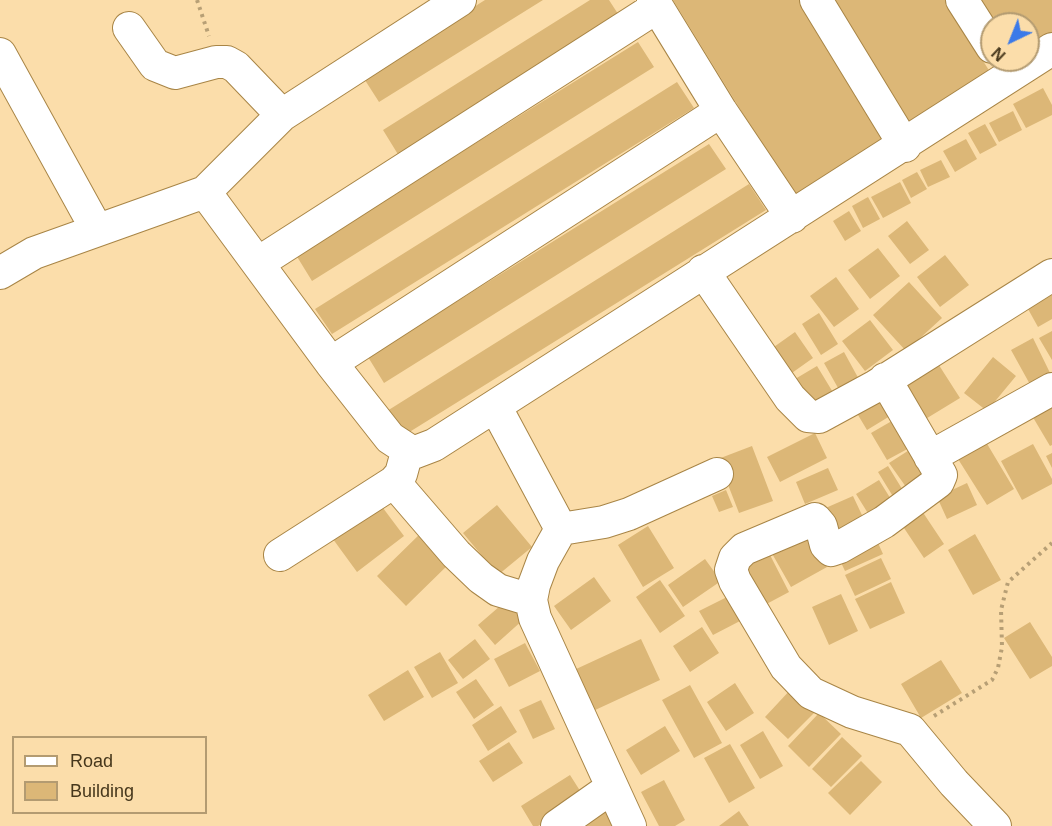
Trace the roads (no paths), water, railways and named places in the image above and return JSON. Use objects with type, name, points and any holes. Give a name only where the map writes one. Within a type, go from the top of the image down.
[{"type":"street","points":[[0,273],[34,253],[205,192],[282,115],[459,0]]},
{"type":"street","points":[[816,0],[905,146]]},
{"type":"street","points":[[962,0],[980,28]]},
{"type":"street","points":[[258,263],[655,4],[792,217]]},
{"type":"street","points":[[129,28],[147,56],[165,71],[175,73],[216,62],[227,62],[236,67],[282,115]]},
{"type":"street","points":[[0,54],[97,230]]},
{"type":"street","points":[[205,192],[331,363],[390,438],[402,448],[414,453],[424,450],[495,406],[703,271],[905,146],[1000,72]]},
{"type":"street","points":[[331,363],[722,111]]},
{"type":"street","points":[[703,271],[790,398],[808,416],[827,414],[1052,275]]},
{"type":"street","points":[[885,379],[941,475],[938,482],[862,537],[831,550],[826,545],[821,526],[815,519],[744,549],[735,558],[731,570],[735,581],[786,667],[811,693],[852,712],[910,730],[954,783],[995,826]]},
{"type":"street","points":[[930,457],[1052,389]]},
{"type":"street","points":[[495,406],[561,529]]},
{"type":"street","points":[[280,555],[394,482],[401,474],[404,460],[402,448]]},
{"type":"street","points":[[561,529],[604,522],[629,514],[717,474]]},
{"type":"street","points":[[394,482],[456,554],[481,578],[498,590],[531,600]]},
{"type":"street","points":[[561,529],[543,561],[531,600],[535,618],[630,826]]},
{"type":"street","points":[[557,826],[611,788]]}]
